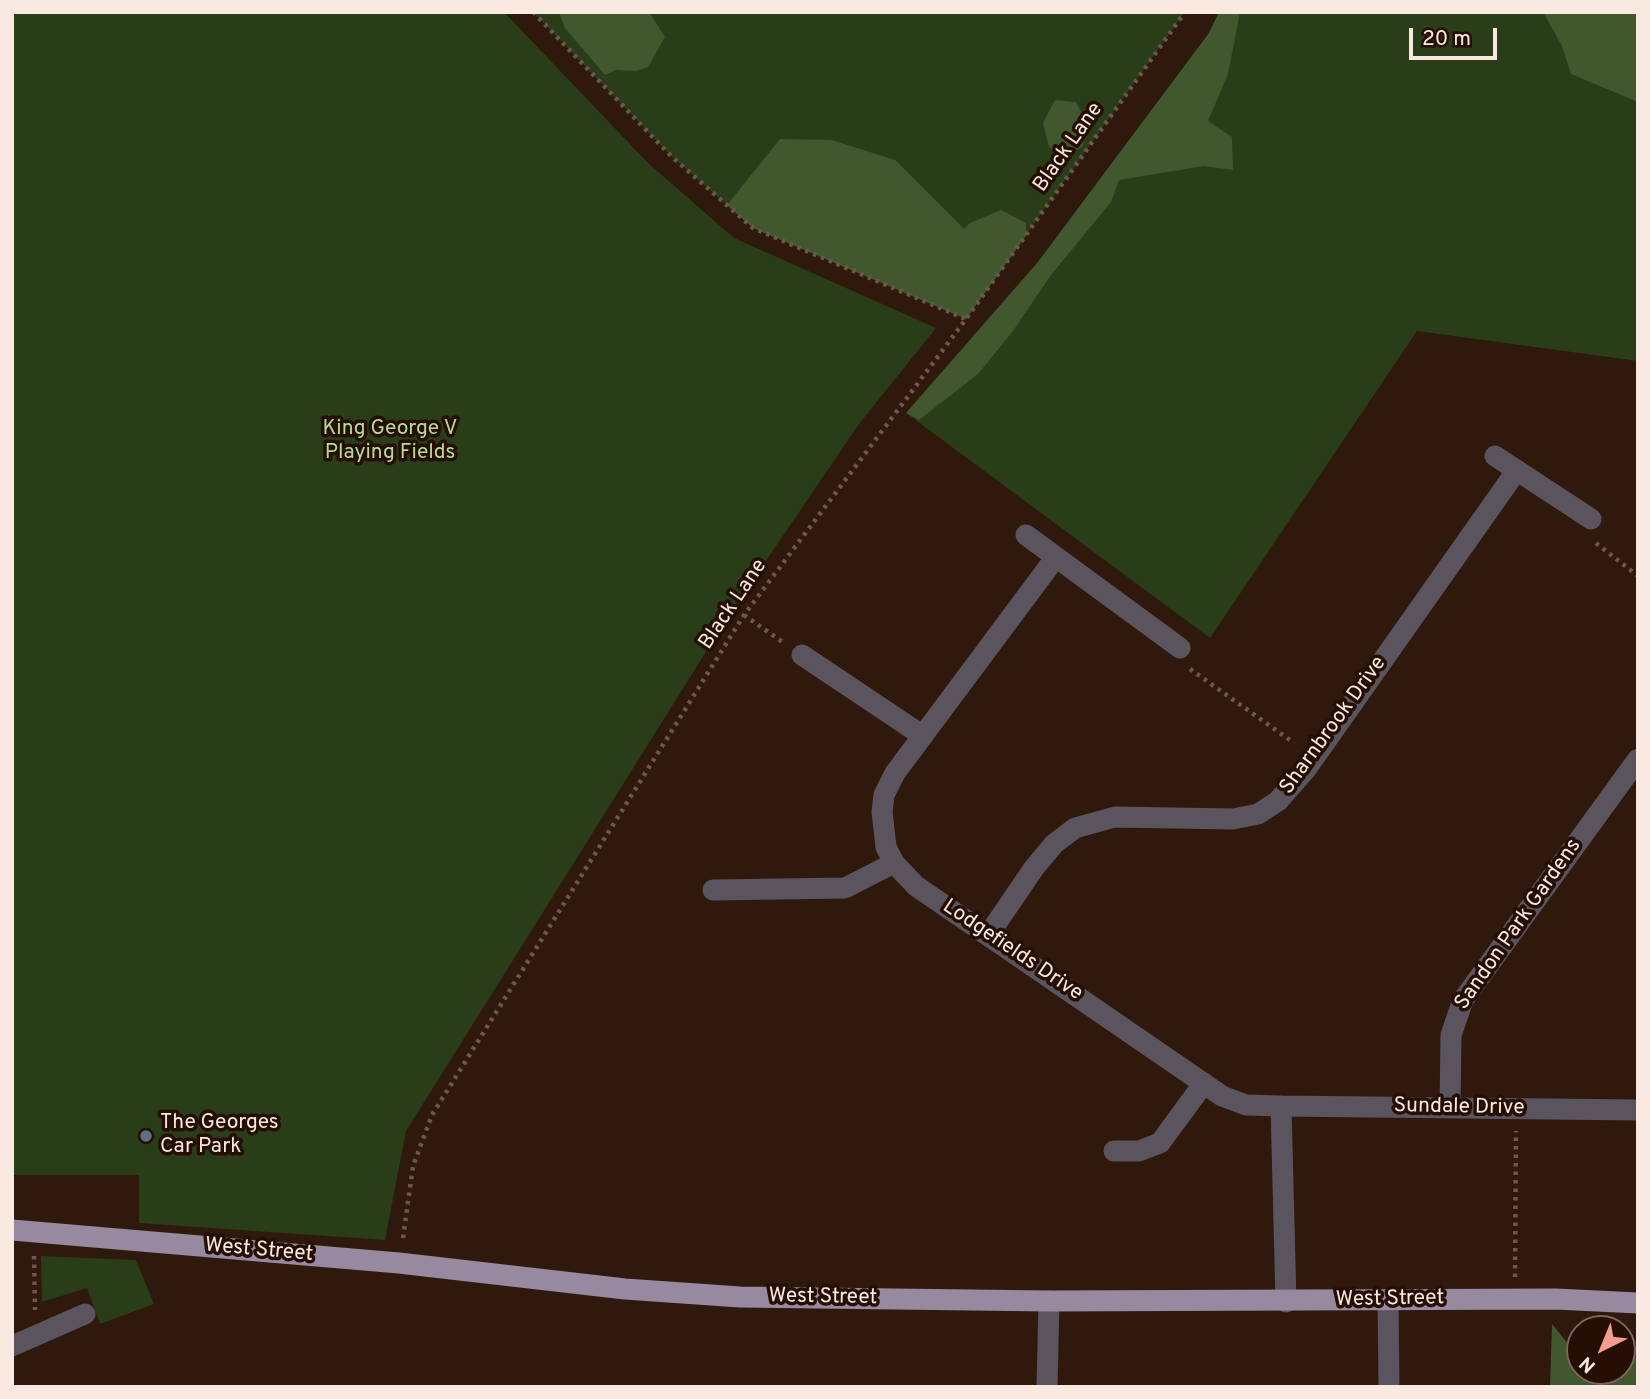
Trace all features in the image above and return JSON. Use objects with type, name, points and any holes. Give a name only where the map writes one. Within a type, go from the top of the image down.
[{"type":"main road","name":"West Street","points":[[23,1231],[399,1263],[510,1278],[728,1296],[1286,1302],[1515,1298],[1638,1303]]},
{"type":"street","points":[[1495,456],[1591,519]]},
{"type":"street","name":"Sharnbrook Drive","points":[[989,934],[1034,867],[1054,844],[1075,828],[1115,817],[1233,819],[1258,814],[1289,791],[1517,470]]},
{"type":"street","points":[[1026,535],[1180,648]]},
{"type":"street","name":"Lodgefields Drive","points":[[1056,557],[895,773],[884,795],[882,830],[894,863],[916,886],[1204,1083],[1236,1103],[1281,1106]]},
{"type":"street","points":[[802,655],[923,736]]},
{"type":"street","name":"Sandon Park Gardens","points":[[1450,1108],[1451,1035],[1463,1000],[1638,759]]},
{"type":"street","points":[[713,890],[845,888],[894,863]]},
{"type":"street","points":[[1114,1151],[1139,1151],[1160,1143],[1204,1083]]},
{"type":"street","points":[[1281,1106],[1286,1302]]},
{"type":"street","name":"Sundale Drive","points":[[1281,1106],[1638,1110]]},
{"type":"street","points":[[1388,1300],[1389,1387]]},
{"type":"street","points":[[1047,1387],[1049,1301]]},
{"type":"street","points":[[12,1346],[85,1314]]},
{"type":"path","points":[[533,12],[671,156],[753,228],[966,319]]},
{"type":"path","name":"Black Lane","points":[[399,1263],[413,1166],[432,1115],[744,615],[966,319],[1185,12]]},
{"type":"path","points":[[1591,519],[1593,541],[1638,576]]},
{"type":"path","points":[[744,615],[802,655]]},
{"type":"path","points":[[1180,648],[1189,668],[1315,757]]},
{"type":"path","points":[[1515,1298],[1516,1109]]},
{"type":"path","points":[[23,1231],[36,1335]]},
{"type":"green space","name":"King George V Playing Fields","points":[[12,12],[504,12],[648,163],[734,238],[936,328],[859,424],[729,615],[406,1131],[385,1240],[139,1223],[139,1175],[12,1175]]},
{"type":"green space","points":[[533,12],[1185,12],[966,319],[753,228],[671,156]]},
{"type":"green space","points":[[559,12],[649,12],[665,37],[648,67],[636,71],[616,70],[605,75],[565,28]]},
{"type":"green space","points":[[1219,12],[1638,12],[1638,361],[1417,331],[1210,638],[906,413],[1038,262],[1209,33]]},
{"type":"green space","points":[[1219,12],[1240,12],[1228,74],[1208,121],[1232,137],[1233,170],[1204,166],[1119,180],[1111,202],[1051,275],[1013,331],[978,374],[919,420],[906,413],[1038,262],[1209,33]]},
{"type":"green space","points":[[1543,12],[1638,12],[1638,102],[1571,74],[1562,46]]},
{"type":"green space","points":[[1055,100],[1076,102],[1089,127],[1082,147],[1063,157],[1049,147],[1043,123]]},
{"type":"green space","points":[[780,139],[832,140],[895,160],[964,229],[970,223],[1001,210],[1026,223],[1026,236],[966,319],[753,228],[727,205]]},
{"type":"green space","points":[[41,1256],[136,1260],[154,1304],[100,1324],[87,1288],[42,1302]]},
{"type":"green space","points":[[1552,1324],[1566,1341],[1566,1385],[1636,1385],[1638,1358],[1638,1387],[1550,1387]]},
{"type":"place","name":"The Georges Car Park","points":[[146,1136]]}]
